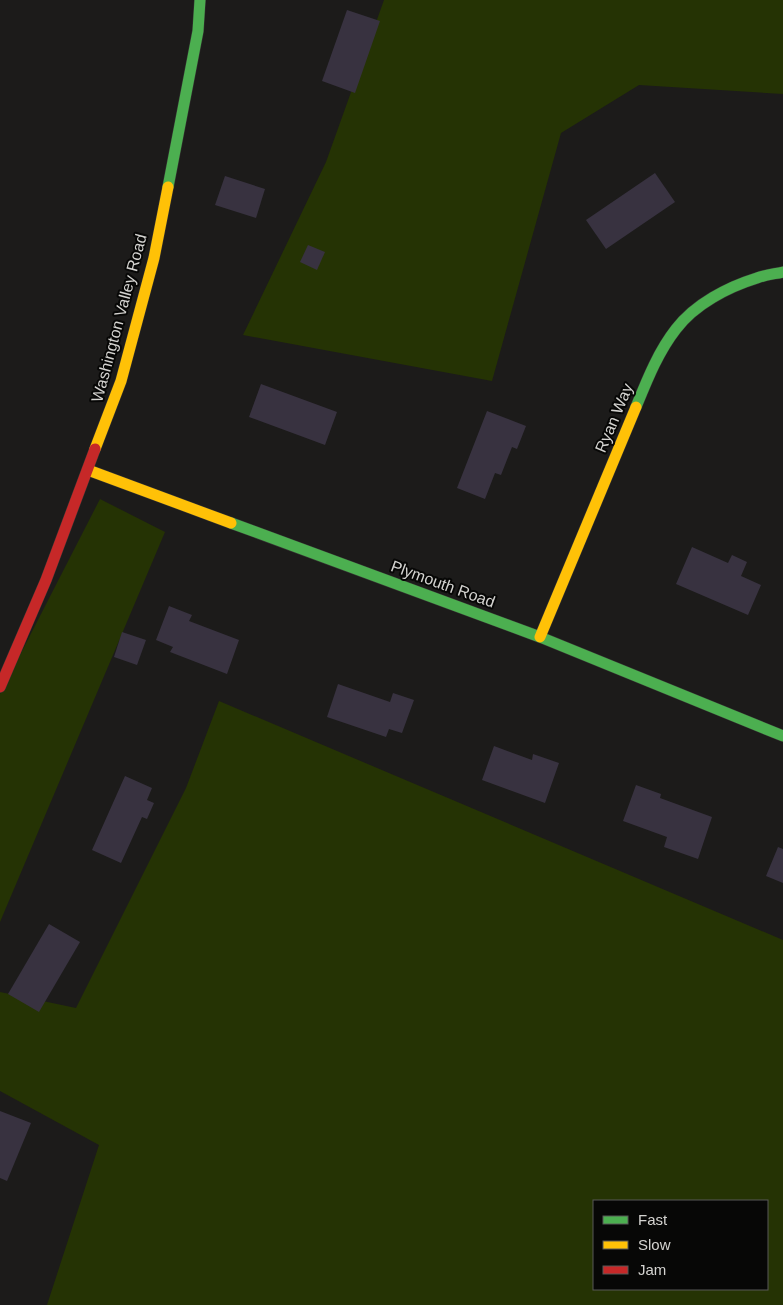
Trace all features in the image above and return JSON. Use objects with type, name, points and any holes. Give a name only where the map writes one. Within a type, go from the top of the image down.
[{"type":"street","name":"Washington Valley Road","points":[[0,686],[42,590],[121,381],[154,258],[198,31],[200,0]]},
{"type":"street","name":"Ryan Way","points":[[540,637],[650,374],[666,345],[682,322],[702,306],[728,290],[758,278],[783,272]]},
{"type":"street","name":"Plymouth Road","points":[[88,470],[540,637],[783,736]]},
{"type":"green space","points":[[384,0],[783,0],[783,94],[639,85],[561,133],[492,381],[243,335],[326,162]]},
{"type":"green space","points":[[100,499],[165,532],[0,922],[0,694]]},
{"type":"green space","points":[[219,701],[783,940],[783,1305],[47,1305],[99,1145],[0,1091],[0,992],[76,1008],[186,788]]},
{"type":"building","points":[[347,10],[380,21],[355,93],[322,81]]},
{"type":"building","points":[[655,173],[675,202],[606,249],[586,220]]},
{"type":"building","points":[[225,176],[265,189],[256,218],[215,205]]},
{"type":"building","points":[[308,245],[325,252],[317,270],[300,262]]},
{"type":"building","points":[[261,384],[337,412],[325,445],[249,417]]},
{"type":"building","points":[[487,411],[526,426],[517,449],[512,447],[501,475],[495,473],[485,499],[457,488]]},
{"type":"building","points":[[692,547],[728,563],[732,555],[747,562],[741,576],[761,585],[748,615],[676,584]]},
{"type":"building","points":[[169,606],[192,615],[189,621],[239,640],[227,674],[170,652],[173,647],[156,640]]},
{"type":"building","points":[[122,632],[146,640],[137,665],[114,657]]},
{"type":"building","points":[[338,684],[390,702],[393,693],[414,700],[402,733],[389,729],[386,737],[327,717]]},
{"type":"building","points":[[494,746],[532,760],[533,754],[559,763],[545,803],[482,780]]},
{"type":"building","points":[[125,776],[152,788],[147,800],[154,803],[147,819],[142,817],[121,863],[92,850]]},
{"type":"building","points":[[636,785],[661,794],[660,798],[712,817],[698,859],[664,847],[667,837],[623,821]]},
{"type":"building","points":[[778,847],[783,849],[783,883],[766,876]]},
{"type":"building","points":[[49,924],[80,942],[39,1012],[8,994]]},
{"type":"building","points":[[0,1111],[31,1123],[7,1181],[0,1178]]},
{"type":"traffic: fast","points":[[168,187],[198,31],[200,0]]},
{"type":"traffic: fast","points":[[636,407],[653,366],[676,329],[684,320],[702,304],[735,286],[760,277],[783,272]]},
{"type":"traffic: fast","points":[[231,523],[540,637],[783,736]]},
{"type":"traffic: slow","points":[[95,449],[121,381],[154,258],[168,187]]},
{"type":"traffic: slow","points":[[540,637],[636,407]]},
{"type":"traffic: slow","points":[[88,470],[231,523]]},
{"type":"traffic: jam","points":[[0,687],[46,580],[95,449]]}]
